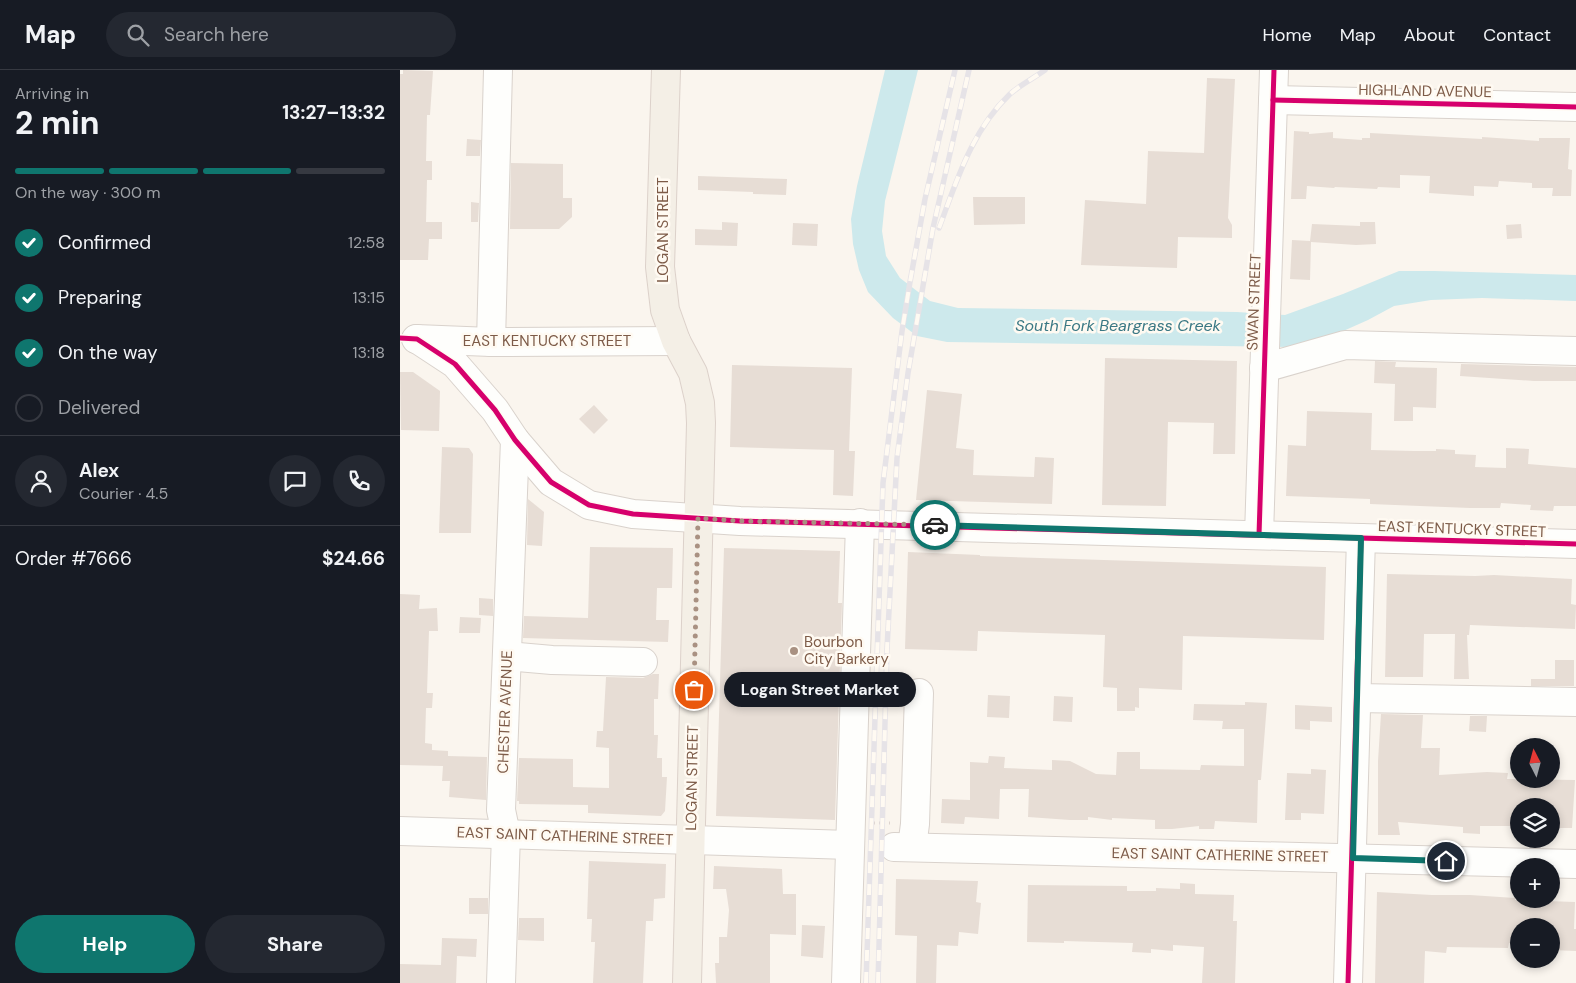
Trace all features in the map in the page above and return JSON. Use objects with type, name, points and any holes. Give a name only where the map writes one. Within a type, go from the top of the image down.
[{"type":"main road","name":"LOGAN STREET","points":[[666,70],[660,267],[665,310],[676,341],[693,373],[700,403],[701,431],[686,983]]},
{"type":"street","points":[[490,342],[498,70]]},
{"type":"street","name":"SWAN STREET","points":[[1259,535],[1274,70]]},
{"type":"street","name":"HIGHLAND AVENUE","points":[[1273,100],[1576,107]]},
{"type":"street","name":"EAST KENTUCKY STREET","points":[[409,338],[490,342],[676,341]]},
{"type":"street","name":"EAST KENTUCKY STREET","points":[[409,338],[455,364],[495,410],[515,440],[551,482],[589,505],[633,514],[740,521],[1576,544]]},
{"type":"street","points":[[1265,360],[1345,345],[1576,351]]},
{"type":"street","name":"CHESTER AVENUE","points":[[501,983],[506,834],[501,810],[515,440]]},
{"type":"street","points":[[846,983],[860,523]]},
{"type":"street","points":[[1348,983],[1361,538]]},
{"type":"street","points":[[507,656],[552,660],[643,662]]},
{"type":"street","points":[[907,839],[919,693]]},
{"type":"street","points":[[1357,698],[1576,702]]},
{"type":"street","name":"EAST SAINT CATHERINE STREET","points":[[400,831],[691,840],[850,833]]},
{"type":"street","name":"EAST SAINT CATHERINE STREET","points":[[907,839],[1353,858],[1576,864]]},
{"type":"path","points":[[850,833],[907,839]]},
{"type":"water","name":"South Fork Beargrass Creek","points":[[885,70],[918,70],[885,201],[882,231],[886,256],[900,278],[930,301],[958,308],[1237,312],[1285,315],[1399,271],[1434,271],[1576,275],[1576,301],[1482,298],[1431,300],[1394,306],[1323,340],[1293,347],[947,342],[917,336],[893,318],[868,292],[859,270],[853,244],[851,219],[857,186]]},
{"type":"building","points":[[403,70],[433,71],[430,115],[427,115],[426,161],[432,161],[432,180],[427,180],[426,222],[442,222],[442,239],[429,239],[428,260],[400,260],[400,74],[403,74]]},
{"type":"building","points":[[1207,78],[1235,79],[1228,218],[1232,225],[1232,238],[1178,237],[1177,268],[1081,265],[1085,200],[1146,204],[1148,151],[1204,153]]},
{"type":"building","points":[[1294,131],[1309,132],[1309,134],[1333,132],[1333,138],[1362,140],[1362,138],[1370,138],[1370,133],[1539,141],[1539,138],[1570,138],[1568,169],[1572,170],[1571,196],[1552,196],[1553,188],[1532,188],[1532,183],[1499,181],[1498,187],[1474,186],[1474,196],[1429,193],[1430,176],[1400,175],[1400,188],[1307,186],[1306,199],[1291,199]]},
{"type":"building","points":[[467,139],[481,140],[480,156],[466,156]]},
{"type":"building","points":[[511,163],[563,164],[563,198],[572,198],[572,217],[559,229],[510,229]]},
{"type":"building","points":[[698,176],[787,179],[786,195],[698,190]]},
{"type":"building","points":[[973,197],[1025,197],[1025,224],[974,225]]},
{"type":"building","points":[[471,202],[479,203],[478,222],[471,222]]},
{"type":"building","points":[[722,222],[738,223],[737,246],[695,245],[695,229],[722,230]]},
{"type":"building","points":[[1360,222],[1375,222],[1376,244],[1356,245],[1311,242],[1310,280],[1290,279],[1292,240],[1310,241],[1312,224],[1360,226]]},
{"type":"building","points":[[793,223],[818,224],[817,246],[792,245]]},
{"type":"building","points":[[1521,224],[1522,238],[1507,239],[1506,225]]},
{"type":"building","points":[[1105,358],[1237,361],[1235,454],[1213,454],[1214,423],[1168,422],[1166,506],[1102,505]]},
{"type":"building","points":[[1375,361],[1396,362],[1395,367],[1437,368],[1436,408],[1413,407],[1413,421],[1394,421],[1395,384],[1374,383]]},
{"type":"building","points":[[1461,364],[1576,367],[1576,381],[1534,381],[1460,376]]},
{"type":"building","points":[[732,365],[852,368],[849,451],[855,451],[853,496],[833,495],[834,450],[730,447]]},
{"type":"building","points":[[400,372],[413,372],[440,391],[439,431],[401,430]]},
{"type":"building","points":[[927,390],[962,394],[956,448],[974,450],[973,475],[1034,477],[1035,457],[1054,458],[1052,504],[916,500]]},
{"type":"building","points":[[594,405],[608,420],[594,434],[579,419]]},
{"type":"building","points":[[1307,411],[1372,413],[1371,450],[1455,450],[1455,454],[1476,455],[1475,467],[1506,468],[1506,448],[1529,449],[1528,464],[1576,468],[1576,506],[1554,506],[1553,511],[1530,510],[1531,505],[1501,503],[1500,508],[1470,508],[1370,504],[1370,499],[1286,496],[1288,445],[1306,446]]},
{"type":"building","points":[[442,447],[469,448],[473,454],[471,533],[439,533]]},
{"type":"building","points":[[528,499],[544,512],[542,546],[527,545]]},
{"type":"building","points":[[590,547],[673,548],[672,588],[657,588],[656,620],[669,620],[668,642],[523,638],[524,616],[588,618]]},
{"type":"building","points":[[724,548],[840,551],[838,603],[842,603],[835,820],[716,816]]},
{"type":"building","points":[[908,552],[1326,567],[1324,640],[1183,636],[1182,690],[1139,688],[1139,708],[1135,707],[1135,711],[1117,711],[1117,688],[1103,687],[1105,635],[978,631],[977,651],[905,649]]},
{"type":"building","points":[[1387,574],[1494,575],[1572,579],[1571,604],[1576,605],[1575,629],[1470,625],[1469,635],[1467,635],[1469,679],[1454,679],[1455,634],[1424,634],[1423,677],[1385,677]]},
{"type":"building","points":[[400,594],[420,595],[419,609],[437,608],[438,631],[429,631],[427,693],[433,693],[432,708],[426,708],[425,743],[432,744],[432,750],[448,751],[448,756],[487,757],[486,800],[449,797],[450,781],[442,781],[443,766],[400,765]]},
{"type":"building","points":[[479,598],[493,599],[493,616],[479,615]]},
{"type":"building","points":[[460,617],[481,618],[480,633],[459,633]]},
{"type":"building","points":[[1555,660],[1574,660],[1574,686],[1531,686],[1531,679],[1555,679]]},
{"type":"building","points":[[659,674],[658,699],[654,699],[654,735],[658,735],[657,758],[662,758],[662,777],[667,777],[665,811],[661,816],[588,813],[588,805],[519,804],[519,801],[517,801],[519,758],[573,759],[573,787],[609,788],[609,748],[596,747],[597,731],[603,731],[606,677],[643,678]]},
{"type":"building","points":[[988,695],[1010,696],[1009,718],[987,717]]},
{"type":"building","points":[[1054,696],[1073,697],[1072,722],[1053,721]]},
{"type":"building","points":[[1245,702],[1267,703],[1261,780],[1258,780],[1257,823],[1215,821],[1214,829],[1199,829],[1199,826],[1155,829],[1155,820],[1112,818],[1112,820],[1088,817],[1088,820],[1070,820],[1028,817],[1029,789],[1000,789],[999,819],[965,817],[964,824],[941,823],[942,799],[970,800],[970,762],[988,763],[989,756],[1005,757],[1004,768],[1052,770],[1052,760],[1070,761],[1096,774],[1116,775],[1117,752],[1140,752],[1140,769],[1200,770],[1201,765],[1244,766],[1244,729],[1222,729],[1223,721],[1193,720],[1194,704],[1245,705]]},
{"type":"building","points":[[1295,705],[1332,707],[1332,722],[1310,721],[1310,730],[1295,729]]},
{"type":"building","points":[[1381,714],[1423,715],[1421,748],[1440,748],[1439,775],[1487,772],[1508,773],[1507,779],[1510,779],[1510,788],[1560,788],[1560,780],[1575,780],[1572,828],[1560,828],[1560,798],[1510,798],[1510,826],[1480,826],[1480,834],[1463,833],[1463,827],[1398,822],[1400,835],[1378,835],[1378,761]]},
{"type":"building","points":[[1470,716],[1487,716],[1486,732],[1469,731]]},
{"type":"building","points":[[1311,769],[1326,770],[1324,814],[1301,813],[1301,820],[1285,820],[1287,773],[1311,774]]},
{"type":"building","points":[[589,861],[666,864],[665,898],[654,899],[653,921],[646,921],[643,983],[593,983],[595,942],[591,942],[592,919],[587,919]]},
{"type":"building","points":[[714,866],[782,869],[783,894],[796,894],[796,935],[770,934],[770,983],[716,983],[715,963],[719,963],[719,937],[727,937],[729,910],[726,889],[713,889]]},
{"type":"building","points":[[896,879],[978,881],[976,902],[981,903],[978,934],[959,932],[958,946],[937,945],[936,983],[916,983],[917,936],[895,935]]},
{"type":"building","points":[[1180,883],[1195,884],[1195,894],[1234,895],[1233,921],[1237,921],[1235,983],[1202,983],[1204,947],[1173,945],[1173,951],[1151,949],[1151,953],[1132,952],[1133,943],[1027,942],[1028,885],[1127,886],[1127,891],[1156,891],[1156,888],[1180,889]]},
{"type":"building","points":[[1377,892],[1510,898],[1510,908],[1560,908],[1560,902],[1575,902],[1574,929],[1576,929],[1576,951],[1560,950],[1560,918],[1510,918],[1510,943],[1508,948],[1447,947],[1446,953],[1425,951],[1424,983],[1375,983]]},
{"type":"building","points":[[469,898],[488,898],[488,914],[469,914]]},
{"type":"building","points":[[519,918],[544,918],[544,941],[518,940]]},
{"type":"building","points":[[802,925],[825,926],[823,958],[801,956]]},
{"type":"building","points":[[442,938],[477,939],[476,957],[457,956],[456,983],[400,983],[400,964],[441,965]]},
{"type":"railway","points":[[866,983],[883,483],[910,282],[925,199],[955,70]]},
{"type":"railway","points":[[878,983],[887,649],[897,458],[908,373],[933,228],[969,70]]},
{"type":"railway","points":[[939,228],[967,156],[985,123],[1010,94],[1045,70]]},
{"type":"cycle path","points":[[1259,535],[1274,70]]},
{"type":"cycle path","points":[[1273,100],[1576,107]]},
{"type":"cycle path","points":[[400,338],[417,339],[455,364],[495,410],[515,440],[551,482],[589,505],[633,514],[740,521],[1576,544]]},
{"type":"cycle path","points":[[1348,983],[1361,538]]},
{"type":"way so far","points":[[694,690],[698,518],[740,521],[935,525]]},
{"type":"place","name":"Bourbon City Barkery","points":[[794,651]]},
{"type":"place","name":"Logan Street Market","points":[[694,690]]},
{"type":"route","points":[[935,525],[1361,538],[1353,858],[1446,861]]}]
